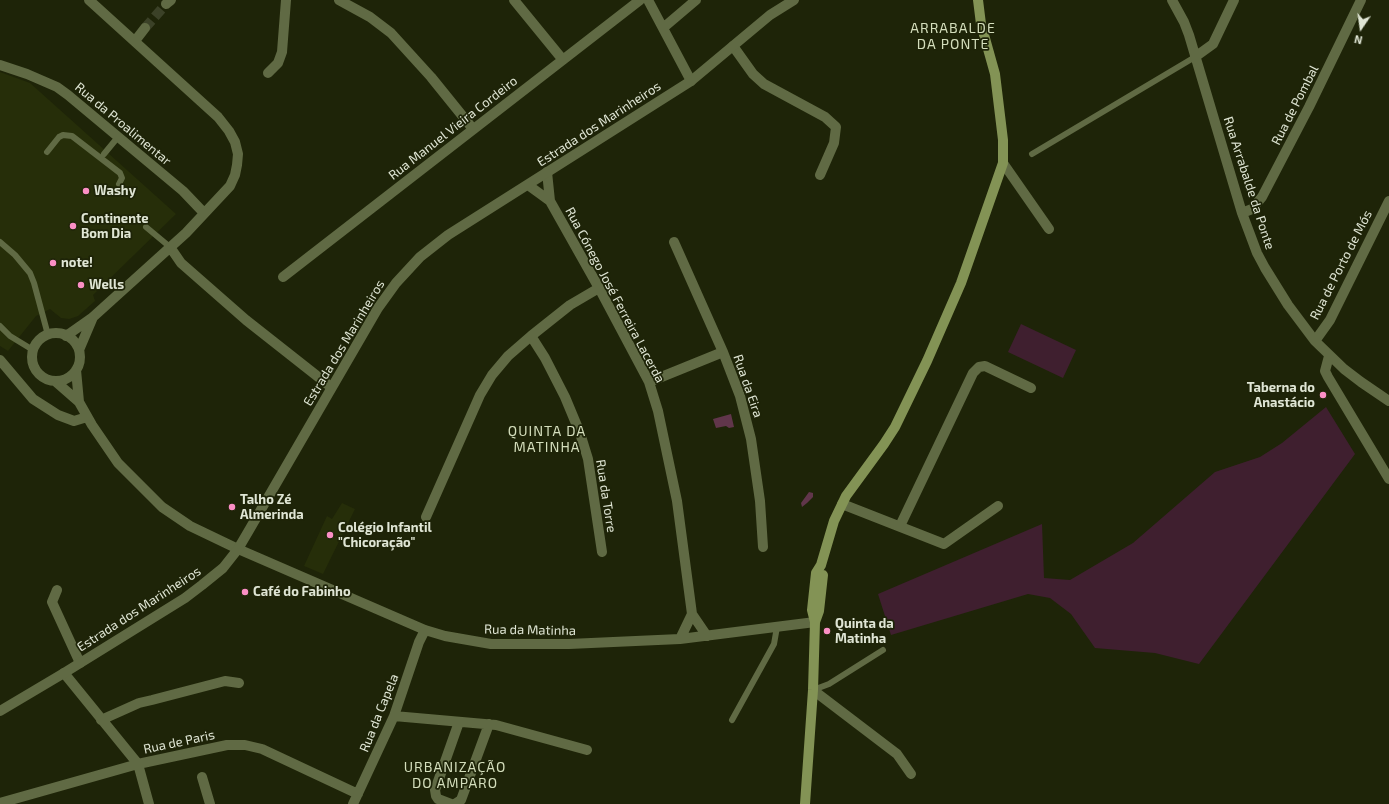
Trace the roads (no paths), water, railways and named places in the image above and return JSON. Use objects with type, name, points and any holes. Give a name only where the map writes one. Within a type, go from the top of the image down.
[{"type":"main road","points":[[805,804],[813,690],[815,622],[819,611],[823,573],[821,565],[834,521],[850,490],[884,444],[894,427],[927,361],[961,283],[1003,163],[1003,140],[995,74],[981,24],[978,0]]},
{"type":"street","points":[[66,336],[93,317],[186,233],[230,186],[235,175],[238,154],[235,142],[229,131],[218,117],[89,0]]},
{"type":"street","points":[[268,73],[278,63],[282,52],[286,0]]},
{"type":"street","points":[[339,0],[370,17],[391,33],[426,72],[473,129]]},
{"type":"street","points":[[514,0],[563,60]]},
{"type":"street","name":"Rua Manuel Vieira Cordeiro","points":[[283,277],[640,0]]},
{"type":"street","points":[[648,0],[691,81]]},
{"type":"street","points":[[663,28],[696,0]]},
{"type":"street","name":"Estrada dos Marinheiros","points":[[0,711],[64,673],[202,586],[223,568],[238,549],[378,308],[396,283],[420,257],[448,234],[691,81],[770,15],[794,0]]},
{"type":"street","name":"Rua Arrabalde da Ponte","points":[[1172,0],[1184,22],[1242,214],[1257,253],[1269,275],[1297,318],[1315,341],[1329,356],[1361,382],[1389,401]]},
{"type":"street","points":[[1195,57],[1213,44],[1234,0]]},
{"type":"street","name":"Rua de Pombal","points":[[1242,214],[1252,209],[1262,197],[1309,107],[1361,0]]},
{"type":"street","points":[[135,41],[145,28]]},
{"type":"street","points":[[733,46],[753,74],[764,84],[825,117],[836,127],[834,143],[820,175]]},
{"type":"street","name":"Rua da Proalimentar","points":[[0,65],[57,87],[183,192],[204,213]]},
{"type":"street","points":[[1003,163],[1048,229]]},
{"type":"street","name":"Rua Cónego José Ferreira Lacerda","points":[[547,172],[550,201],[599,288],[649,382],[658,411],[670,462],[692,614],[707,636]]},
{"type":"street","name":"Rua Cónego José Ferreira Lacerda","points":[[528,185],[550,201]]},
{"type":"street","name":"Rua de Porto de Mós","points":[[1315,341],[1330,320],[1389,201]]},
{"type":"street","name":"Rua da Eira","points":[[674,242],[723,352],[740,396],[751,439],[760,500],[763,547]]},
{"type":"street","points":[[170,247],[181,263],[246,320],[331,387]]},
{"type":"street","points":[[426,517],[480,396],[492,375],[508,356],[570,304],[599,288]]},
{"type":"street","points":[[79,350],[93,317]]},
{"type":"street","points":[[54,333],[66,336],[76,344],[79,350],[79,364],[76,370],[67,378],[55,381],[48,380],[36,371],[32,357],[33,350],[36,343],[41,338],[48,335],[54,333]]},
{"type":"street","name":"Rua da Torre","points":[[531,336],[565,397],[580,433],[588,459],[602,552]]},
{"type":"street","points":[[649,382],[723,352]]},
{"type":"street","points":[[1329,356],[1325,370],[1328,377],[1389,479]]},
{"type":"street","points":[[0,360],[32,399],[58,415],[74,421],[87,417]]},
{"type":"street","points":[[900,526],[973,373],[979,367],[985,366],[1031,388]]},
{"type":"street","points":[[76,370],[79,402]]},
{"type":"street","points":[[55,381],[79,402]]},
{"type":"street","name":"Rua da Matinha","points":[[79,402],[87,417],[118,463],[162,507],[190,526],[238,549],[425,630],[445,636],[504,645],[569,644],[680,639],[815,622]]},
{"type":"street","points":[[842,504],[944,544],[998,506]]},
{"type":"street","points":[[57,590],[52,602],[80,663]]},
{"type":"street","points":[[680,639],[692,614]]},
{"type":"street","name":"Rua da Capela","points":[[355,799],[394,716],[419,642],[425,630]]},
{"type":"street","points":[[64,673],[138,764],[150,804]]},
{"type":"street","points":[[101,720],[139,703],[225,681],[239,683]]},
{"type":"street","points":[[813,690],[897,754],[912,774]]},
{"type":"street","points":[[394,716],[496,725],[587,750]]},
{"type":"street","points":[[451,804],[438,799],[435,790],[459,722]]},
{"type":"street","points":[[456,804],[461,800],[489,724]]},
{"type":"street","name":"Rua de Paris","points":[[0,803],[138,764],[227,745],[244,745],[262,749],[355,799]]},
{"type":"street","points":[[202,777],[210,804]]},
{"type":"lane","points":[[1032,154],[1195,57]]},
{"type":"lane","points":[[47,152],[63,134],[72,136],[120,174],[122,178],[119,184]]},
{"type":"lane","points":[[104,154],[118,137]]},
{"type":"lane","points":[[146,227],[170,247]]},
{"type":"lane","points":[[0,242],[16,255],[30,273],[48,335]]},
{"type":"lane","points":[[0,326],[10,336],[33,350]]},
{"type":"lane","points":[[732,720],[774,644],[777,627]]},
{"type":"lane","points":[[813,690],[829,684],[883,650]]},
{"type":"tunnel","points":[[145,28],[166,4]]},
{"type":"place","name":"Washy","points":[[86,191]]},
{"type":"place","name":"Continente Bom Dia","points":[[73,226]]},
{"type":"place","name":"note!","points":[[53,263]]},
{"type":"place","name":"Wells","points":[[81,285]]},
{"type":"place","name":"Taberna do Anastácio","points":[[1323,395]]},
{"type":"place","name":"Talho Zé Almerinda","points":[[232,507]]},
{"type":"place","name":"Colégio Infantil \"Chicoração\"","points":[[330,535]]},
{"type":"place","name":"Café do Fabinho","points":[[245,592]]},
{"type":"place","name":"Quinta da Matinha","points":[[827,631]]},
{"type":"district","name":"ARRABALDE DA PONTE","points":[[953,36]]},
{"type":"district","name":"QUINTA DA MATINHA","points":[[547,440]]},
{"type":"district","name":"URBANIZAÇÃO DO AMPARO","points":[[455,776]]}]
